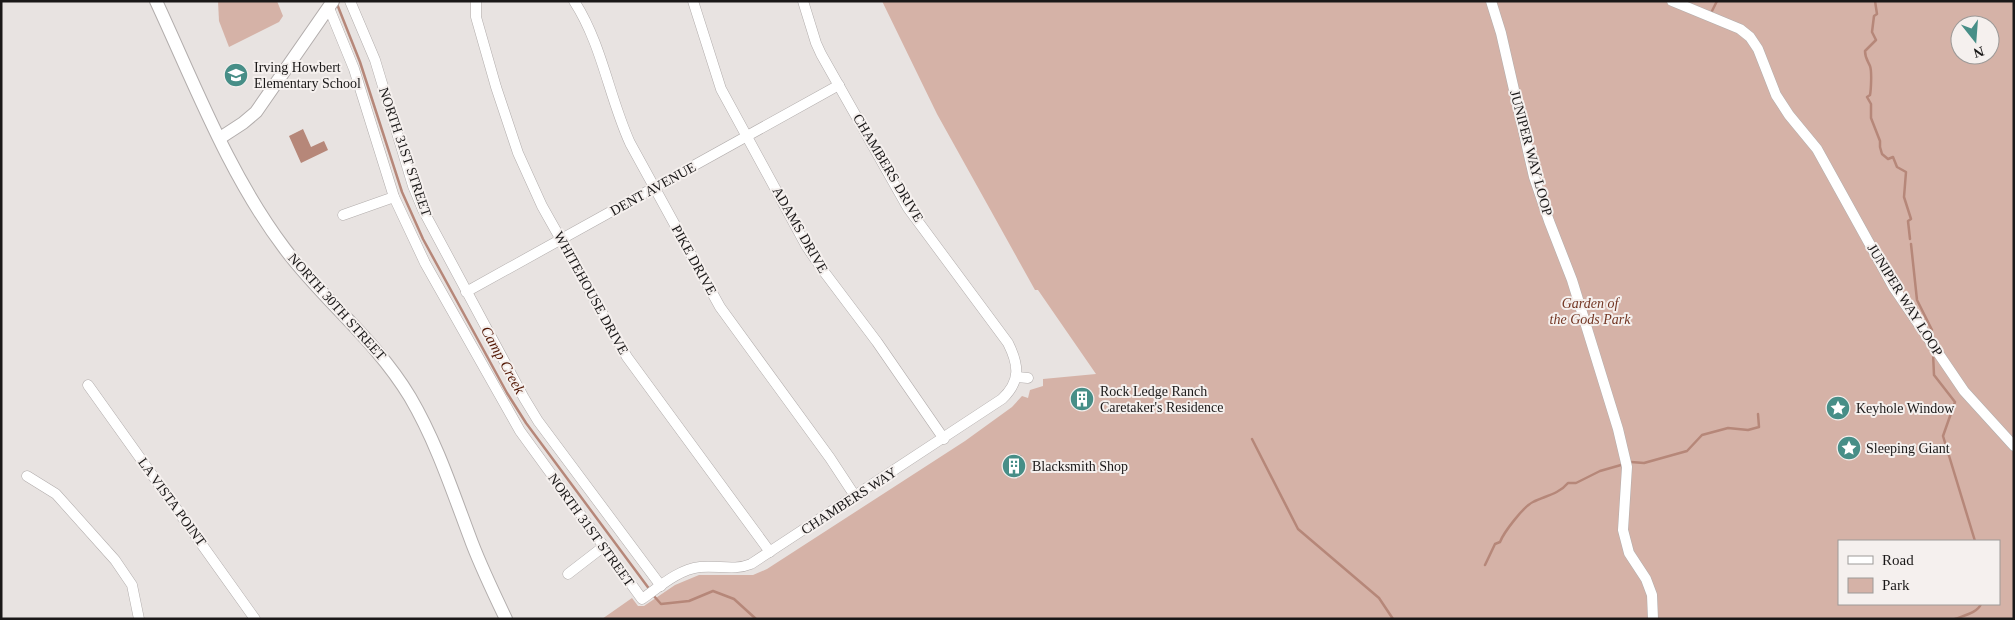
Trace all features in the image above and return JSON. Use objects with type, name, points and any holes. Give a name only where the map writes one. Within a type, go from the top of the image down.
[{"type":"main road","name":"NORTH 30TH STREET","points":[[156,1],[239,177],[284,248],[314,284],[371,342],[410,397],[436,448],[479,560],[506,619]]},
{"type":"main road","points":[[220,138],[244,123],[256,112],[329,4]]},
{"type":"street","name":"NORTH 31ST STREET","points":[[329,4],[354,69],[394,197],[425,263],[507,411],[530,447],[642,599],[661,586],[538,421],[519,390],[423,210],[375,60],[350,1]]},
{"type":"street","name":"WHITEHOUSE DRIVE","points":[[476,1],[476,18],[481,37],[518,153],[532,188],[627,357],[770,552]]},
{"type":"street","name":"PIKE DRIVE","points":[[574,1],[583,16],[594,42],[624,130],[723,313],[830,458],[855,496]]},
{"type":"street","name":"ADAMS DRIVE","points":[[693,1],[716,76],[747,137],[815,259],[877,342],[944,439]]},
{"type":"street","name":"CHAMBERS DRIVE","points":[[803,1],[816,43],[908,208],[1008,343],[1016,363],[1017,377]]},
{"type":"street","name":"JUNIPER WAY LOOP","points":[[1491,1],[1501,33],[1536,182],[1572,280],[1618,429],[1627,467],[1623,530],[1629,554],[1646,579],[1652,594],[1653,619]]},
{"type":"street","name":"JUNIPER WAY LOOP","points":[[1672,1],[1740,29],[1750,37],[1758,49],[1776,95],[1789,115],[1817,149],[1894,288],[1964,391],[2014,446]]},
{"type":"street","name":"DENT AVENUE","points":[[466,292],[839,85]]},
{"type":"street","points":[[343,216],[394,197]]},
{"type":"street","points":[[1017,377],[1028,378]]},
{"type":"street","name":"CHAMBERS WAY","points":[[661,586],[691,569],[743,567],[770,552],[1002,399],[1013,387],[1017,377]]},
{"type":"street","name":"LA VISTA POINT","points":[[88,385],[255,619]]},
{"type":"street","points":[[26,476],[44,485],[56,494],[115,560],[132,585],[139,619]]},
{"type":"street","points":[[568,574],[603,547]]},
{"type":"green space","points":[[218,1],[277,1],[283,16],[279,22],[229,47],[219,21]]},
{"type":"green space","name":"Garden of the Gods Park","points":[[882,1],[2014,1],[2014,619],[602,619],[632,598],[638,606],[644,606],[675,585],[699,575],[753,575],[767,569],[965,441],[1012,407],[1022,396],[1028,398],[1030,390],[1043,386],[1043,379],[1096,374],[1038,290],[1035,290],[937,114]]},
{"type":"shaded area","points":[[303,129],[311,147],[324,141],[328,150],[301,163],[289,136]]},
{"type":"waterway","points":[[1712,11],[1717,1]]},
{"type":"waterway","points":[[1875,1],[1877,14],[1874,16],[1872,32],[1876,40],[1865,51],[1871,72],[1870,95],[1867,97],[1871,104],[1871,118],[1880,141],[1882,154],[1888,159],[1893,157],[1897,167],[1906,172],[1904,197],[1911,219],[1908,221],[1910,239]]},
{"type":"waterway","name":"Camp Creek","points":[[337,4],[360,62],[402,192],[423,239],[507,393],[526,423],[650,590]]},
{"type":"waterway","points":[[1911,244],[1917,300],[1932,330]]},
{"type":"waterway","points":[[1933,353],[1934,375],[1955,402],[1943,436],[1975,540]]},
{"type":"waterway","points":[[1631,462],[1644,463],[1687,451],[1702,435],[1728,428],[1748,430],[1759,427],[1758,414]]},
{"type":"waterway","points":[[1252,439],[1298,529],[1379,598],[1393,619]]},
{"type":"waterway","points":[[1485,565],[1495,544],[1500,542],[1514,520],[1533,502],[1556,492],[1568,483],[1576,483],[1600,471],[1621,465]]},
{"type":"waterway","name":"Camp Creek","points":[[653,595],[661,604],[689,601],[713,591],[734,599],[756,619]]},
{"type":"waterway","points":[[1955,619],[1974,612],[1980,605]]},
{"type":"place","name":"Irving Howbert Elementary School","points":[[236,75]]},
{"type":"place","name":"Rock Ledge Ranch Caretaker's Residence","points":[[1082,399]]},
{"type":"place","name":"Keyhole Window","points":[[1838,408]]},
{"type":"place","name":"Sleeping Giant","points":[[1849,448]]},
{"type":"place","name":"Blacksmith Shop","points":[[1014,466]]}]
